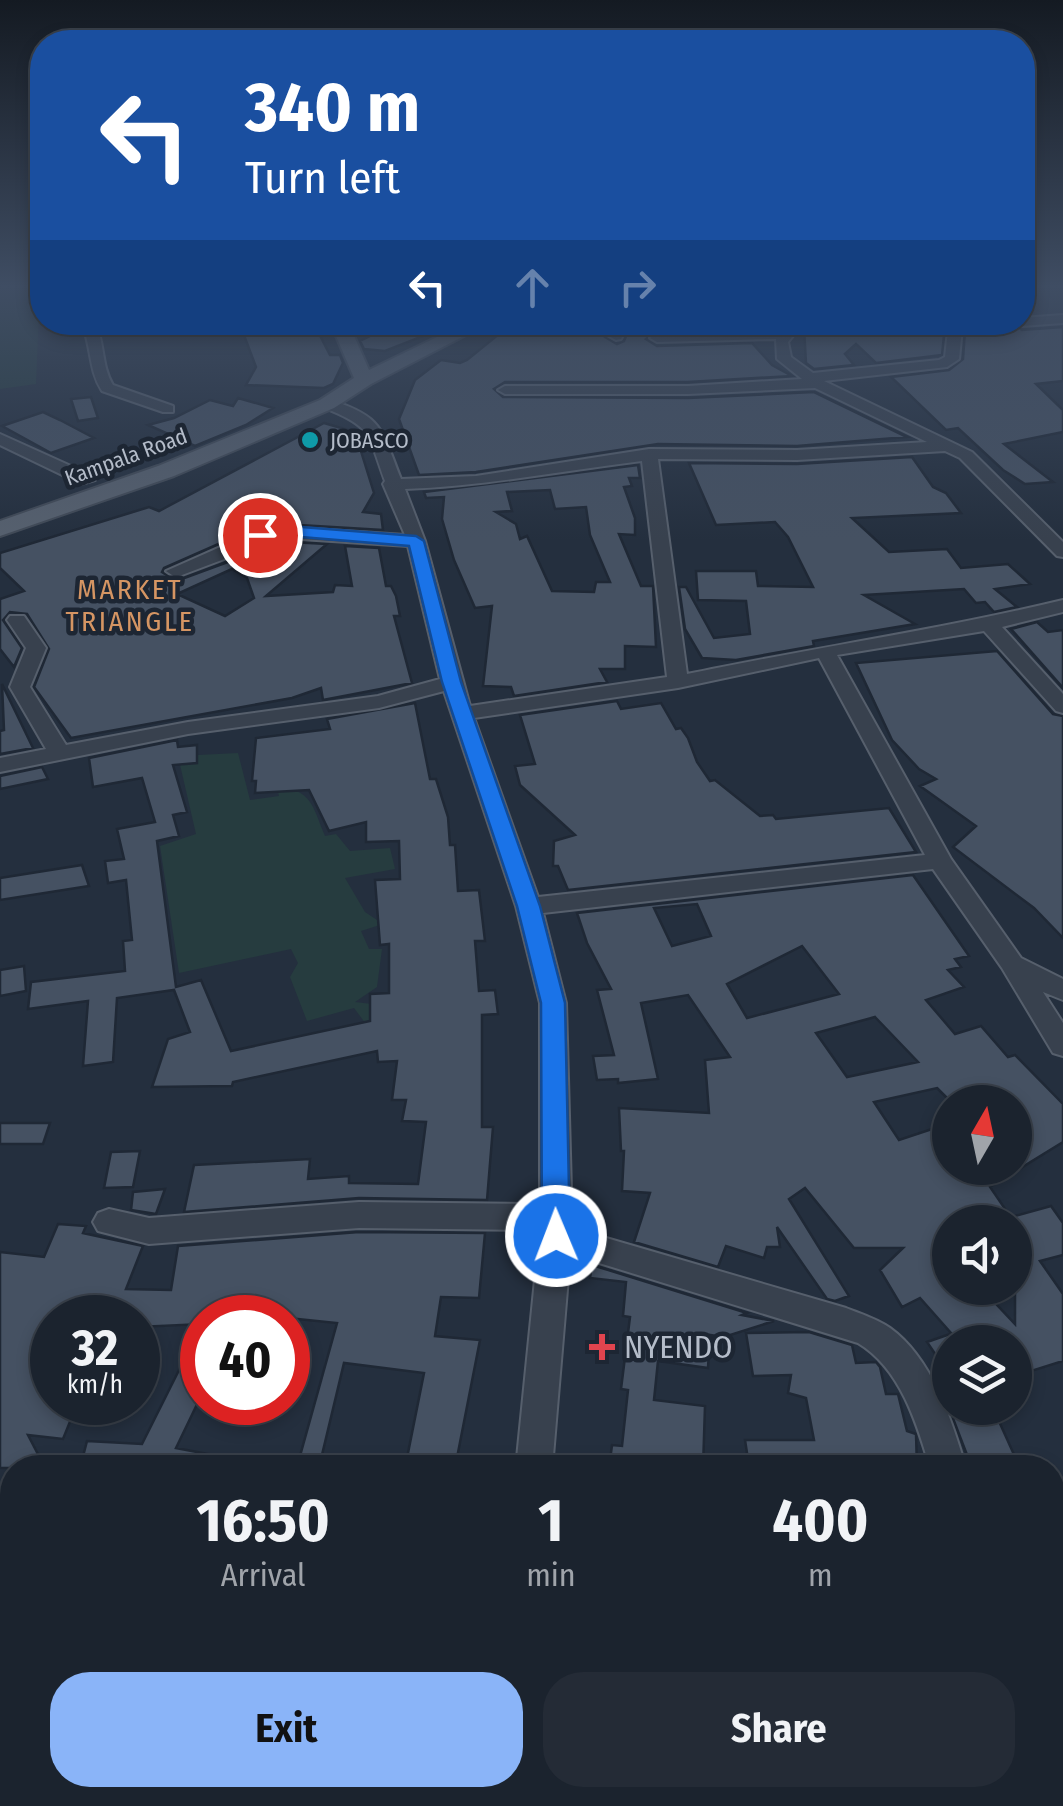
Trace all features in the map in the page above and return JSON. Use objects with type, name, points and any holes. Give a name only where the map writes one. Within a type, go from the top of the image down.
[{"type":"main road","points":[[360,371],[364,380]]},
{"type":"main road","name":"Kampala Road","points":[[0,529],[166,471],[327,404],[382,371]]},
{"type":"street","points":[[98,371],[107,388],[168,409]]},
{"type":"street","points":[[800,371],[812,381],[966,455],[1063,552]]},
{"type":"street","points":[[505,390],[688,390],[886,371]]},
{"type":"street","points":[[327,404],[372,426],[416,541],[452,682],[528,906],[553,1003],[556,1227],[535,1455]]},
{"type":"street","points":[[0,439],[87,480]]},
{"type":"street","points":[[392,484],[476,482],[649,454],[797,455],[946,446]]},
{"type":"street","points":[[649,454],[678,682]]},
{"type":"street","points":[[175,571],[268,531],[416,541]]},
{"type":"street","points":[[464,713],[678,682],[826,651],[989,624],[1063,606]]},
{"type":"street","points":[[17,620],[36,648],[20,687],[59,752]]},
{"type":"street","points":[[989,624],[1063,707]]},
{"type":"street","points":[[826,651],[940,861],[1011,962],[1063,1046]]},
{"type":"street","points":[[0,765],[188,728],[379,702],[452,682]]},
{"type":"street","points":[[528,906],[940,861]]},
{"type":"street","points":[[1011,962],[1063,991]]},
{"type":"street","points":[[109,1222],[148,1231],[359,1215],[556,1227],[619,1258],[846,1322],[880,1338],[905,1368],[938,1432],[944,1455]]},
{"type":"green space","points":[[0,371],[37,371],[36,384],[0,389]]},
{"type":"green space","points":[[238,753],[250,800],[279,796],[277,788],[298,792],[310,801],[325,836],[336,834],[350,851],[390,848],[395,869],[345,878],[365,912],[383,924],[361,931],[369,949],[382,949],[377,987],[355,1002],[372,1004],[379,1013],[366,1024],[354,1008],[307,1021],[290,977],[298,963],[291,949],[179,973],[160,846],[196,834],[178,756]]},
{"type":"building","points":[[254,371],[339,371],[333,384],[324,388],[246,385]]},
{"type":"building","points":[[426,371],[783,371],[792,376],[688,382],[505,382],[494,389],[503,397],[688,398],[814,392],[907,437],[797,446],[658,444],[476,472],[419,475],[399,419],[415,380]]},
{"type":"building","points":[[938,371],[1063,371],[1063,381],[1036,384],[1063,410],[1063,432],[1004,444],[1053,482],[1025,484],[1003,470],[958,428],[946,430],[891,377]]},
{"type":"building","points":[[91,397],[98,418],[78,421],[71,399]]},
{"type":"building","points":[[238,398],[273,408],[246,425],[195,446],[148,425],[174,418],[210,400],[233,406]]},
{"type":"building","points":[[43,412],[94,438],[51,453],[2,426]]},
{"type":"building","points":[[324,423],[355,432],[374,493],[363,512],[381,514],[383,530],[266,523],[162,572],[176,581],[244,556],[272,541],[327,544],[266,596],[333,592],[335,585],[352,586],[345,546],[379,548],[386,586],[391,586],[396,596],[400,616],[394,616],[412,683],[323,700],[321,688],[292,698],[71,738],[34,687],[49,649],[27,614],[10,612],[3,620],[22,648],[14,667],[0,649],[0,599],[24,591],[0,568],[0,553],[149,507],[159,511]],"holes":[[[232,569],[247,578],[254,598],[225,616],[177,594]]]},
{"type":"building","points":[[912,457],[933,487],[946,493],[961,513],[852,518],[889,552],[947,549],[961,568],[1008,564],[1030,584],[995,589],[1017,607],[994,612],[985,602],[976,603],[964,589],[864,595],[915,624],[813,641],[814,646],[736,660],[702,658],[685,629],[679,587],[686,587],[714,638],[750,634],[746,601],[698,600],[696,571],[756,571],[758,586],[813,587],[788,537],[775,522],[716,525],[689,463],[797,464]]},
{"type":"building","points":[[638,465],[640,478],[629,478],[632,486],[624,487],[635,518],[635,535],[619,534],[641,586],[653,586],[656,647],[625,646],[625,669],[600,669],[607,682],[514,696],[511,687],[483,686],[492,606],[475,608],[454,560],[442,519],[444,497],[426,498],[424,492]],"holes":[[[550,490],[555,509],[586,507],[590,535],[610,582],[596,582],[594,592],[552,591],[527,536],[520,539],[516,524],[496,512],[512,511],[507,492]]]},
{"type":"building","points":[[1037,622],[1048,632],[1063,630],[1063,688],[1011,629]]},
{"type":"building","points":[[997,651],[1053,714],[1063,716],[1063,938],[1034,908],[953,847],[976,826],[920,786],[936,779],[919,769],[892,740],[856,663]]},
{"type":"building","points":[[2,684],[33,748],[0,754],[0,731],[4,730]]},
{"type":"building","points":[[617,701],[621,709],[661,703],[676,729],[681,728],[688,738],[710,781],[715,780],[760,816],[773,815],[776,819],[889,808],[916,852],[568,890],[558,866],[553,866],[554,841],[575,835],[520,785],[515,766],[535,764],[520,715]]},
{"type":"building","points":[[415,703],[430,779],[436,779],[448,817],[450,845],[455,845],[458,891],[479,890],[485,941],[475,941],[479,991],[495,990],[498,1014],[482,1015],[482,1127],[493,1127],[487,1200],[359,1198],[184,1212],[194,1165],[310,1159],[308,1179],[349,1176],[349,1183],[418,1184],[426,1122],[402,1121],[406,1100],[392,1100],[397,1061],[378,1062],[377,1051],[233,1082],[232,1086],[152,1087],[168,1039],[190,1032],[174,990],[117,998],[113,1062],[83,1066],[88,1001],[28,1009],[31,982],[125,971],[123,941],[132,940],[126,880],[108,883],[105,861],[124,859],[117,829],[155,822],[142,778],[93,787],[89,758],[177,740],[178,747],[197,745],[197,763],[173,765],[187,812],[173,815],[179,836],[157,841],[176,987],[201,980],[231,1051],[370,1021],[370,994],[389,993],[389,944],[380,945],[375,880],[400,879],[399,841],[366,842],[366,822],[329,831],[309,790],[255,793],[256,781],[252,781],[256,738],[330,729],[327,719]]},
{"type":"building","points":[[42,767],[48,779],[0,789],[0,776]]},
{"type":"building","points":[[82,865],[89,886],[0,900],[0,878]]},
{"type":"building","points":[[913,875],[969,956],[955,959],[961,967],[948,970],[964,987],[926,1000],[955,1034],[981,1026],[1008,1057],[1015,1055],[1063,1104],[1063,1142],[1032,1161],[1032,1085],[932,1085],[932,1089],[874,1102],[899,1140],[932,1129],[932,1185],[993,1185],[990,1187],[1002,1205],[932,1205],[932,1305],[997,1305],[1015,1324],[1015,1305],[1032,1305],[1032,1211],[1051,1206],[1063,1223],[1063,1255],[1040,1261],[1063,1294],[1063,1361],[1032,1371],[1032,1325],[944,1325],[920,1298],[902,1307],[880,1270],[903,1248],[854,1248],[805,1188],[789,1199],[849,1296],[835,1301],[827,1299],[777,1227],[780,1247],[767,1247],[764,1258],[726,1246],[718,1267],[634,1242],[650,1193],[622,1191],[624,1151],[619,1108],[709,1113],[705,1060],[730,1057],[688,995],[641,1003],[658,1079],[618,1083],[618,1079],[597,1080],[593,1056],[614,1055],[597,990],[611,989],[587,943],[577,913]],"holes":[[[697,904],[711,936],[672,946],[654,908]],[[802,946],[839,994],[747,1018],[727,984]],[[875,1017],[918,1062],[847,1077],[816,1033]]]},
{"type":"building","points":[[24,966],[26,991],[0,996],[0,970]]},
{"type":"building","points":[[0,1123],[50,1123],[43,1144],[0,1144]]},
{"type":"building","points":[[140,1151],[133,1187],[104,1188],[111,1152]]},
{"type":"building","points":[[165,1189],[156,1214],[131,1210],[133,1192]]},
{"type":"building","points":[[58,1224],[86,1226],[83,1233],[143,1246],[126,1289],[171,1290],[178,1246],[359,1232],[485,1233],[479,1298],[441,1297],[435,1336],[480,1340],[458,1455],[408,1455],[424,1373],[344,1363],[322,1455],[300,1455],[337,1323],[310,1320],[310,1295],[180,1295],[180,1325],[160,1326],[160,1295],[30,1295],[30,1425],[69,1425],[63,1439],[28,1435],[38,1455],[0,1455],[0,1252],[44,1257]]},
{"type":"building","points":[[592,1265],[747,1313],[742,1315],[774,1321],[724,1337],[710,1335],[708,1368],[658,1361],[654,1400],[705,1406],[703,1455],[611,1455],[612,1445],[622,1446],[628,1390],[621,1389],[630,1317],[623,1316],[626,1282],[590,1278]]},
{"type":"building","points":[[809,1332],[852,1345],[856,1363],[876,1362],[886,1394],[898,1394],[907,1431],[916,1434],[917,1455],[747,1455],[745,1440],[814,1440],[806,1398],[788,1393],[791,1375],[753,1376],[746,1333]]},
{"type":"building","points":[[180,1368],[180,1425],[187,1425],[176,1448],[213,1455],[83,1455],[87,1441],[142,1444],[152,1425],[160,1425],[160,1408]]},
{"type":"building","points":[[956,1425],[1001,1425],[1014,1455],[967,1455]]},
{"type":"place","name":"JOBASCO","points":[[310,440]]},
{"type":"place","name":"NYENDO","points":[[602,1347]]},
{"type":"district","name":"MARKET TRIANGLE","points":[[130,605]]},
{"type":"route","points":[[260,535],[276,530],[416,541],[452,682],[528,906],[553,1003],[556,1236]]}]
